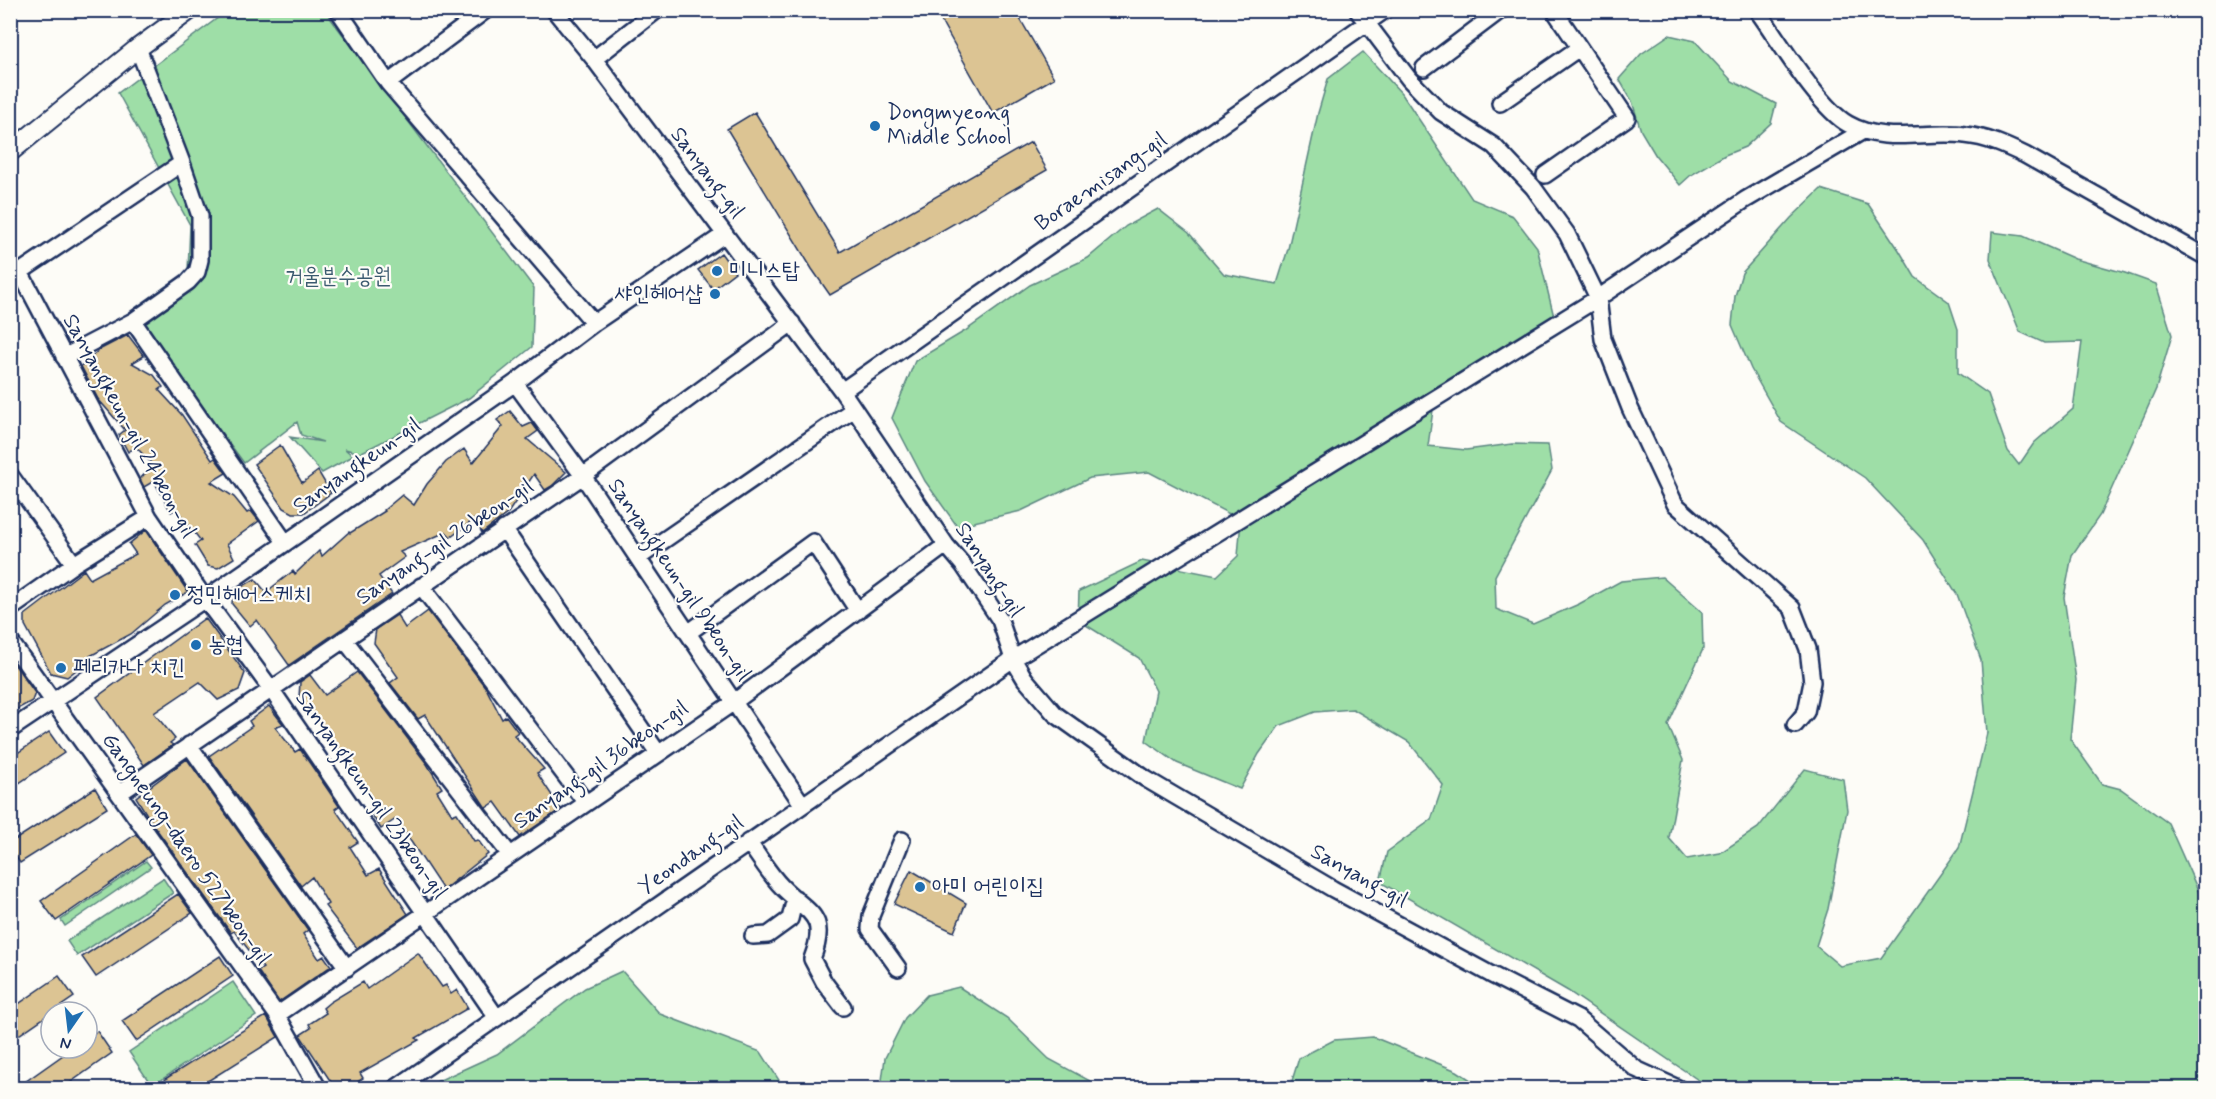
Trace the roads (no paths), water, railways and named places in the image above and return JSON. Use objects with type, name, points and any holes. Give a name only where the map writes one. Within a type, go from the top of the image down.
[{"type":"street","points":[[10,152],[138,48],[190,10]]},
{"type":"street","points":[[338,10],[388,83],[594,323]]},
{"type":"street","points":[[388,83],[486,10]]},
{"type":"street","name":"Sanyang-gil","points":[[554,10],[594,59],[842,391],[946,545],[963,565],[1000,620],[1013,659],[1025,679],[1055,714],[1146,779],[1334,889],[1490,974],[1578,1018],[1636,1070],[1678,1089]]},
{"type":"street","points":[[594,59],[657,10]]},
{"type":"street","points":[[1357,10],[1409,79],[1441,112],[1494,146],[1533,186],[1567,234],[1598,298],[1603,339],[1630,408],[1675,504],[1792,608],[1808,649],[1812,682],[1806,711],[1795,725]]},
{"type":"street","name":"Boraemisang-gil","points":[[842,391],[1385,10]]},
{"type":"street","points":[[1424,68],[1501,10]]},
{"type":"street","points":[[1545,175],[1627,118],[1554,10]]},
{"type":"street","points":[[1757,10],[1813,89],[1847,123],[1863,131],[1884,136],[1964,135],[1996,141],[2025,154],[2205,256]]},
{"type":"street","points":[[64,357],[133,321],[188,282],[197,272],[200,260],[200,216],[138,48]]},
{"type":"street","points":[[1500,103],[1580,48]]},
{"type":"street","name":"Yeondang-gil","points":[[396,1089],[1013,659],[1598,298],[1745,200],[1863,131]]},
{"type":"street","points":[[15,277],[182,163]]},
{"type":"street","name":"Sanyangkeun-gil","points":[[10,730],[205,599],[515,383],[594,323],[725,234]]},
{"type":"street","name":"Sanyangkeun-gil 24beon-gil","points":[[15,277],[64,357],[149,517],[205,599]]},
{"type":"street","points":[[133,321],[285,542]]},
{"type":"street","name":"Sanyang-gil 26beon-gil","points":[[120,793],[583,476],[792,323]]},
{"type":"street","name":"Sanyangkeun-gil 9beon-gil","points":[[515,383],[583,476],[802,804]]},
{"type":"street","points":[[638,558],[854,409]]},
{"type":"street","points":[[10,475],[74,564]]},
{"type":"street","points":[[10,609],[74,564],[149,517]]},
{"type":"street","points":[[504,530],[658,753]]},
{"type":"street","points":[[688,633],[813,542],[858,611]]},
{"type":"street","name":"Sanyang-gil 36beon-gil","points":[[277,1015],[734,702],[946,545]]},
{"type":"street","points":[[421,586],[586,803]]},
{"type":"street","name":"Sanyangkeun-gil 23beon-gil","points":[[205,599],[271,689],[496,1018]]},
{"type":"street","points":[[344,639],[510,855]]},
{"type":"street","name":"Gangneung-daero 527beon-gil","points":[[10,641],[277,1015],[318,1089]]},
{"type":"street","points":[[189,745],[347,968]]},
{"type":"street","points":[[898,968],[870,929],[871,916],[902,840]]},
{"type":"street","points":[[748,842],[781,886],[812,912],[820,938],[812,959],[824,982],[843,1007]]},
{"type":"street","points":[[753,936],[768,935],[790,920],[795,897]]},
{"type":"place","name":"Dongmyeong Middle School","points":[[875,126]]},
{"type":"place","name":"미니스탑","points":[[717,271]]},
{"type":"place","name":"샤인헤어샵","points":[[715,294]]},
{"type":"place","name":"정민헤어스케치","points":[[175,595]]},
{"type":"place","name":"농협","points":[[196,645]]},
{"type":"place","name":"페리카나 치킨","points":[[61,668]]},
{"type":"place","name":"아미 어린이집","points":[[920,887]]},
{"type":"park label","name":"거울분수공원","points":[[338,277]]}]
